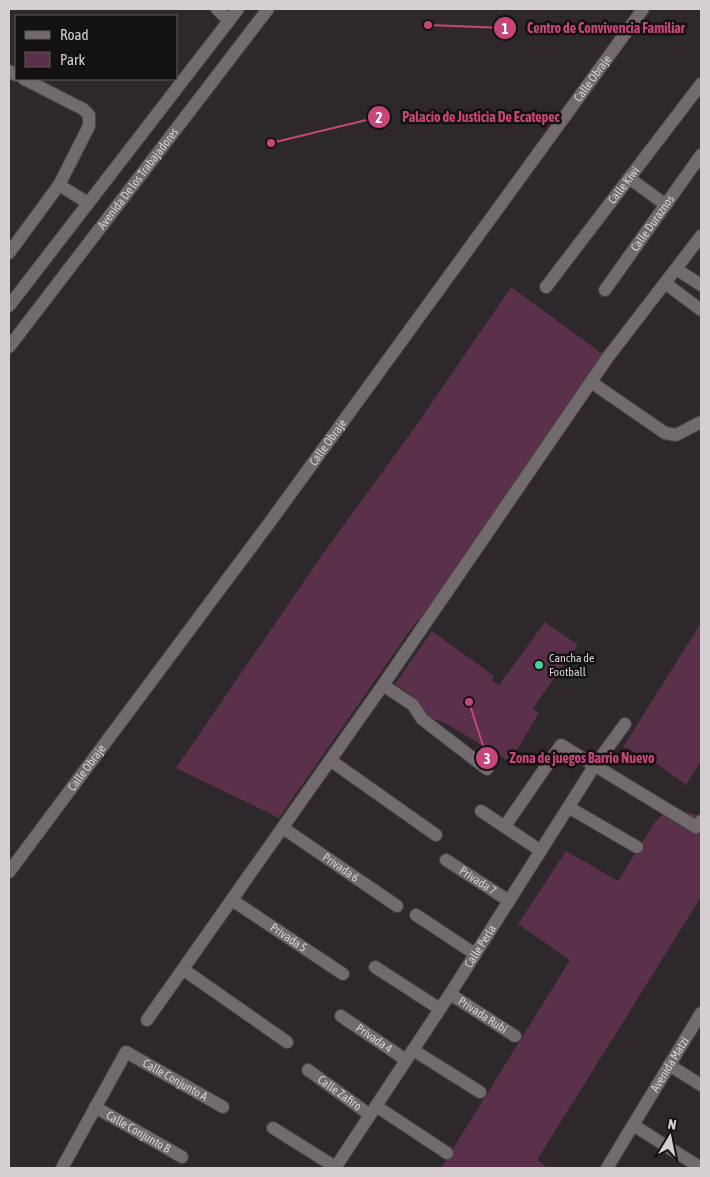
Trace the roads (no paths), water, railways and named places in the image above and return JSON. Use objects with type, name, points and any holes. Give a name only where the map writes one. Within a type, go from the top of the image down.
[{"type":"street","points":[[216,9],[229,20]]},
{"type":"street","name":"Avenida De los Trabajadores","points":[[9,306],[238,9]]},
{"type":"street","name":"Avenida De los Trabajadores","points":[[9,346],[268,9]]},
{"type":"street","name":"Calle Obraje","points":[[9,872],[264,530],[643,9]]},
{"type":"street","points":[[9,253],[60,185],[89,126],[90,115],[83,109],[26,80]]},
{"type":"street","name":"Calle Kiwi","points":[[546,287],[701,84]]},
{"type":"street","name":"Calle Duraznos","points":[[604,290],[701,155]]},
{"type":"street","points":[[629,178],[666,205]]},
{"type":"street","points":[[60,185],[88,203]]},
{"type":"street","points":[[147,1020],[284,828],[591,382],[701,236]]},
{"type":"street","points":[[676,269],[701,285]]},
{"type":"street","points":[[665,283],[701,310]]},
{"type":"street","points":[[591,382],[665,434],[676,436],[701,422]]},
{"type":"street","points":[[383,685],[413,705],[422,720],[487,769]]},
{"type":"street","name":"Calle Perla","points":[[336,1168],[450,994],[594,765],[625,724]]},
{"type":"street","points":[[505,826],[561,745],[699,824]]},
{"type":"street","points":[[330,760],[436,835]]},
{"type":"street","points":[[568,807],[637,847]]},
{"type":"street","points":[[481,810],[541,851]]},
{"type":"street","name":"Privada 6","points":[[284,828],[397,906]]},
{"type":"street","name":"Privada 7","points":[[446,860],[509,901]]},
{"type":"street","name":"Privada 5","points":[[232,900],[343,974]]},
{"type":"street","points":[[416,915],[475,954]]},
{"type":"street","points":[[375,967],[440,1009]]},
{"type":"street","points":[[184,970],[287,1042]]},
{"type":"street","name":"Privada Rubí","points":[[450,994],[515,1036]]},
{"type":"street","name":"Avenida Matzi","points":[[607,1168],[701,1013]]},
{"type":"street","name":"Privada 4","points":[[341,1016],[480,1092]]},
{"type":"street","name":"Calle Conjunto A","points":[[95,1107],[126,1052],[223,1108]]},
{"type":"street","points":[[669,1066],[701,1085]]},
{"type":"street","name":"Calle Zafiro","points":[[308,1070],[447,1153]]},
{"type":"street","points":[[78,1168],[64,1165],[95,1107]]},
{"type":"street","name":"Calle Conjunto B","points":[[95,1107],[182,1157]]},
{"type":"street","points":[[633,1125],[700,1168]]},
{"type":"street","points":[[273,1128],[336,1168]]},
{"type":"place","name":"Centro de Convivencia Familiar","points":[[428,25]]},
{"type":"place","name":"Palacio de Justicia De Ecatepec","points":[[271,143]]},
{"type":"place","name":"Cancha de Football","points":[[539,665]]},
{"type":"place","name":"Zona de juegos Barrio Nuevo","points":[[469,702]]}]
